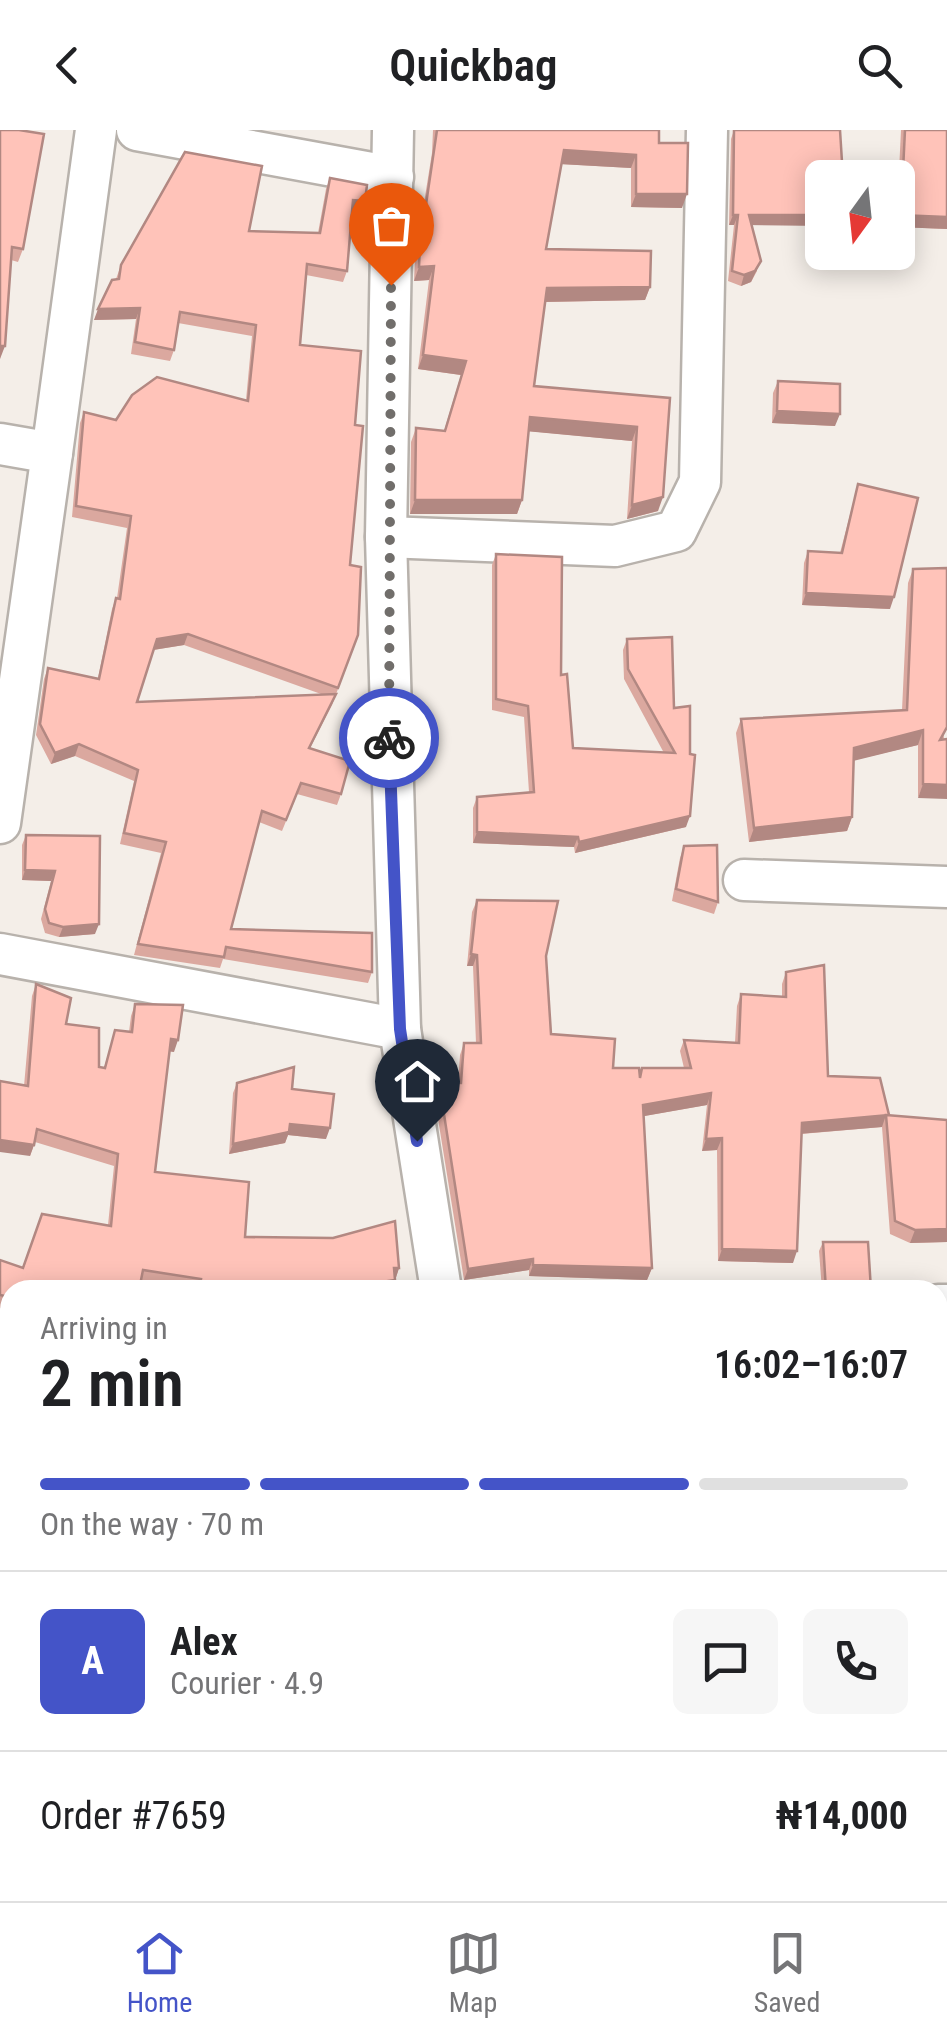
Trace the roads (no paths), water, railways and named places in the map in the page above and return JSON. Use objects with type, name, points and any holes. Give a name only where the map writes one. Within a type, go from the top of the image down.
[{"type":"street","points":[[0,823],[96,130]]},
{"type":"street","points":[[137,130],[393,177]]},
{"type":"street","points":[[393,130],[386,537],[400,1029],[439,1280]]},
{"type":"street","points":[[386,537],[615,546],[676,530],[700,482],[707,130]]},
{"type":"street","points":[[0,444],[52,453]]},
{"type":"street","points":[[744,880],[947,887]]},
{"type":"street","points":[[0,954],[400,1029]]}]
